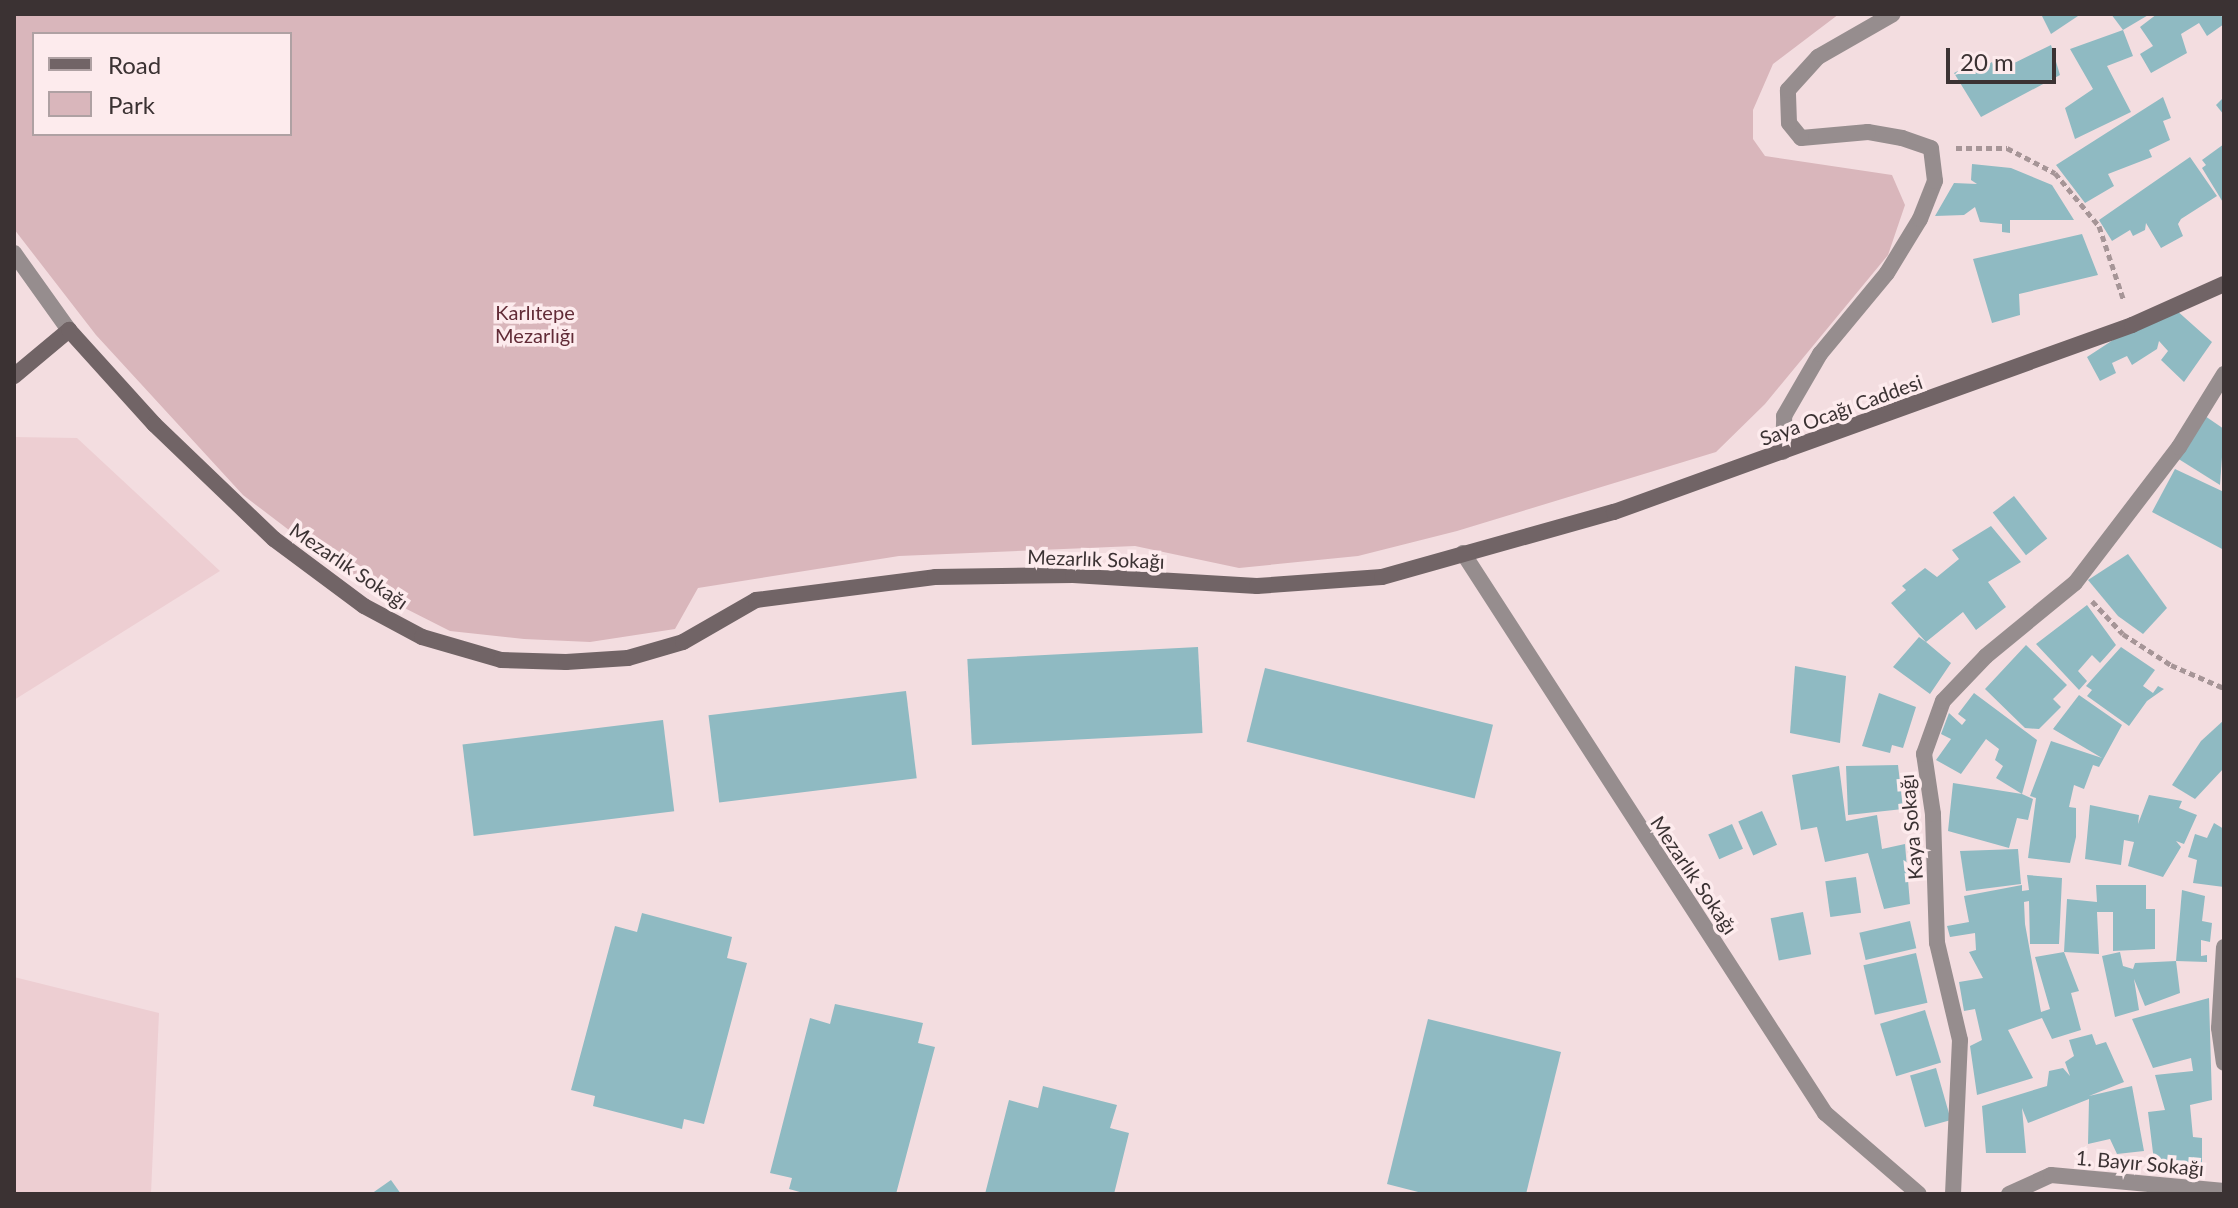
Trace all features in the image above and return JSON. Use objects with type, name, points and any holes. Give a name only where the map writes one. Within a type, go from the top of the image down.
[{"type":"street","points":[[1783,452],[1784,416],[1791,403],[1820,354],[1887,273],[1920,219],[1935,181],[1931,148],[1868,132],[1801,138],[1789,123],[1788,90],[1818,57],[1893,14]]},
{"type":"street","points":[[14,253],[69,330],[14,376]]},
{"type":"street","name":"Saya Ocağı Caddesi","points":[[1463,553],[1614,512],[2132,325],[2224,284]]},
{"type":"street","name":"Mezarlık Sokağı","points":[[69,330],[154,424],[274,539],[364,606],[422,637],[501,660],[628,658],[683,642],[756,600],[833,587],[935,577],[1058,575],[1324,585],[1382,577],[1463,553],[1825,1113],[1919,1194]]},
{"type":"street","name":"Kaya Sokağı","points":[[1953,1194],[1960,1040],[1937,943],[1933,814],[1924,754],[1943,701],[1986,656],[2075,583],[2179,447],[2224,374]]},
{"type":"street","points":[[2224,947],[2219,1028],[2224,1063]]},
{"type":"street","name":"1. Bayır Sokağı","points":[[2009,1194],[2051,1175],[2224,1191]]},
{"type":"path","points":[[1931,148],[2007,148],[2055,173],[2099,226],[2132,325]]},
{"type":"path","points":[[2075,583],[2123,634],[2171,665],[2224,688]]},
{"type":"shaded area","points":[[14,437],[77,438],[220,571],[14,700]]},
{"type":"shaded area","points":[[14,977],[159,1013],[151,1194],[14,1194]]},
{"type":"green space","name":"Karlıtepe Mezarlığı","points":[[14,14],[1839,14],[1773,64],[1753,110],[1753,139],[1765,156],[1892,175],[1905,205],[1888,255],[1765,404],[1716,452],[1457,531],[1358,556],[1239,568],[1135,546],[899,556],[698,588],[675,629],[590,642],[450,631],[365,588],[243,495],[96,335],[14,229]]},
{"type":"building","points":[[2041,14],[2081,14],[2051,34]]},
{"type":"building","points":[[2111,14],[2150,14],[2123,30]]},
{"type":"building","points":[[2157,14],[2221,14],[2224,24],[2207,36],[2199,23],[2181,34],[2187,53],[2151,73],[2140,54],[2153,46],[2140,27]]},
{"type":"building","points":[[2123,30],[2133,56],[2107,66],[2131,112],[2075,139],[2065,108],[2093,89],[2070,49]]},
{"type":"building","points":[[2051,45],[2060,75],[1981,117],[1954,73],[1977,61],[1980,69],[1992,62],[1996,72]]},
{"type":"building","points":[[2163,97],[2171,118],[2163,121],[2170,140],[2149,150],[2152,157],[2108,174],[2114,186],[2085,203],[2056,165]]},
{"type":"building","points":[[2224,97],[2224,115],[2216,105]]},
{"type":"building","points":[[2224,144],[2224,204],[2202,168],[2206,165],[2202,160]]},
{"type":"building","points":[[2190,157],[2217,196],[2181,219],[2178,224],[2183,236],[2161,248],[2146,223],[2145,230],[2133,236],[2130,230],[2112,241],[2099,220]]},
{"type":"building","points":[[1972,164],[2011,168],[2052,185],[2074,220],[2010,220],[2010,233],[2002,232],[2002,224],[1980,222],[1975,207],[1964,215],[1935,216],[1954,183],[1977,184],[1971,180]]},
{"type":"building","points":[[2082,234],[2098,275],[2019,294],[2020,315],[1992,323],[1973,259]]},
{"type":"building","points":[[2175,309],[2212,342],[2184,382],[2161,360],[2168,351],[2159,341],[2157,349],[2132,365],[2127,356],[2112,363],[2116,373],[2100,381],[2087,357],[2133,327]]},
{"type":"building","points":[[2205,416],[2224,429],[2220,485],[2177,458]]},
{"type":"building","points":[[2175,469],[2224,492],[2224,550],[2152,512]]},
{"type":"building","points":[[2014,496],[2047,539],[2026,555],[1993,513]]},
{"type":"building","points":[[1991,526],[2021,562],[1988,582],[2006,607],[1976,630],[1963,612],[1926,642],[1891,603],[1906,590],[1902,586],[1925,568],[1937,577],[1959,559],[1952,550]]},
{"type":"building","points":[[2128,554],[2167,608],[2143,634],[2118,616],[2088,580]]},
{"type":"building","points":[[2087,605],[2116,645],[2100,663],[2092,655],[2078,671],[2087,681],[2079,690],[2036,644]]},
{"type":"building","points":[[1919,637],[1951,663],[1930,694],[1893,667]]},
{"type":"building","points":[[2026,645],[2067,685],[2053,699],[2061,707],[2039,729],[2025,728],[1985,689]]},
{"type":"building","points":[[1198,647],[1203,733],[972,745],[967,659]]},
{"type":"building","points":[[2121,647],[2155,670],[2143,686],[2153,693],[2158,686],[2164,689],[2147,701],[2129,726],[2087,696],[2092,690],[2086,686]]},
{"type":"building","points":[[1795,666],[1846,676],[1840,743],[1790,733]]},
{"type":"building","points":[[1265,668],[1493,725],[1475,799],[1247,742]]},
{"type":"building","points":[[906,691],[917,778],[719,803],[708,715]]},
{"type":"building","points":[[1879,693],[1916,707],[1903,748],[1892,745],[1890,753],[1862,746]]},
{"type":"building","points":[[1974,693],[2037,740],[2022,794],[1996,778],[2003,766],[1995,760],[1999,749],[1986,739],[1961,774],[1936,760],[1951,739],[1941,734],[1949,713],[1962,725],[1966,720],[1958,714]]},
{"type":"building","points":[[2079,695],[2122,725],[2099,767],[2093,765],[2084,789],[2074,785],[2069,807],[2076,808],[2076,837],[2070,863],[2028,858],[2036,798],[2030,796],[2051,741],[2102,758],[2053,729]]},
{"type":"building","points":[[663,720],[674,811],[474,836],[463,745]]},
{"type":"building","points":[[2224,720],[2224,768],[2195,799],[2172,785],[2201,741]]},
{"type":"building","points":[[1898,765],[1903,809],[1848,815],[1846,766]]},
{"type":"building","points":[[1839,766],[1846,821],[1877,815],[1882,849],[1905,844],[1910,904],[1884,909],[1868,853],[1825,862],[1817,827],[1801,830],[1792,775]]},
{"type":"building","points":[[1953,783],[2022,794],[2033,799],[2028,820],[2017,818],[2009,848],[1948,831]]},
{"type":"building","points":[[2149,795],[2182,801],[2179,808],[2197,815],[2184,844],[2176,841],[2181,847],[2163,877],[2128,866],[2134,842],[2124,840],[2121,865],[2085,859],[2090,805],[2139,815],[2138,824]]},
{"type":"building","points":[[1762,811],[1777,845],[1753,855],[1738,822]]},
{"type":"building","points":[[2214,823],[2224,829],[2224,887],[2193,883],[2197,860],[2188,857],[2195,834],[2207,838]]},
{"type":"building","points":[[1732,824],[1743,849],[1719,859],[1708,835]]},
{"type":"building","points":[[2018,849],[2021,884],[1966,891],[1960,851]]},
{"type":"building","points":[[2027,875],[2062,878],[2059,944],[2030,944],[2029,901],[2024,902],[2025,924],[2041,1012],[2050,1009],[2035,957],[2064,952],[2079,991],[2071,993],[2081,1030],[2052,1039],[2042,1018],[2008,1030],[2033,1078],[1977,1095],[1970,1046],[1982,1040],[1975,1009],[1964,1011],[1959,982],[1983,978],[1969,952],[1976,950],[1975,933],[1950,937],[1947,926],[1969,922],[1964,896],[2022,885],[2022,891],[2029,890]]},
{"type":"building","points":[[1856,877],[1861,913],[1830,917],[1825,881]]},
{"type":"building","points":[[2096,885],[2146,885],[2146,909],[2155,909],[2155,949],[2113,951],[2113,912],[2097,912],[2099,954],[2064,952],[2067,899],[2097,902]]},
{"type":"building","points":[[2182,890],[2205,896],[2202,921],[2212,923],[2210,942],[2201,940],[2201,956],[2207,955],[2207,962],[2176,961]]},
{"type":"building","points":[[1803,912],[1811,954],[1779,961],[1771,918]]},
{"type":"building","points":[[642,913],[732,937],[727,958],[747,963],[704,1124],[684,1119],[682,1129],[593,1106],[595,1096],[571,1090],[615,926],[637,932]]},
{"type":"building","points":[[1910,921],[1916,948],[1866,960],[1859,933]]},
{"type":"building","points":[[2120,952],[2123,966],[2133,969],[2135,963],[2176,961],[2180,993],[2145,1006],[2134,979],[2139,1010],[2115,1017],[2102,956]]},
{"type":"building","points":[[1916,953],[1927,1003],[1875,1015],[1863,965]]},
{"type":"building","points":[[2209,998],[2212,1100],[2190,1105],[2193,1137],[2202,1138],[2202,1173],[2182,1177],[2155,1169],[2148,1112],[2165,1110],[2155,1075],[2193,1071],[2191,1058],[2153,1068],[2132,1019]]},
{"type":"building","points":[[835,1004],[923,1023],[918,1043],[935,1047],[896,1194],[807,1194],[789,1189],[792,1178],[770,1173],[810,1018],[830,1024]]},
{"type":"building","points":[[1925,1010],[1941,1063],[1896,1076],[1880,1024]]},
{"type":"building","points":[[1428,1019],[1561,1052],[1526,1194],[1426,1194],[1387,1184]]},
{"type":"building","points":[[2092,1034],[2096,1045],[2106,1042],[2124,1082],[2089,1096],[2132,1086],[2144,1151],[2117,1154],[2110,1139],[2088,1144],[2089,1099],[2028,1123],[2022,1108],[2026,1153],[1986,1153],[1982,1106],[2047,1086],[2049,1071],[2063,1068],[2070,1076],[2065,1062],[2074,1056],[2069,1040]]},
{"type":"building","points":[[1936,1068],[1951,1120],[1925,1127],[1910,1075]]},
{"type":"building","points":[[1043,1086],[1117,1105],[1110,1128],[1129,1133],[1114,1194],[985,1194],[1009,1100],[1038,1108]]},
{"type":"building","points":[[391,1180],[401,1194],[371,1194]]}]
